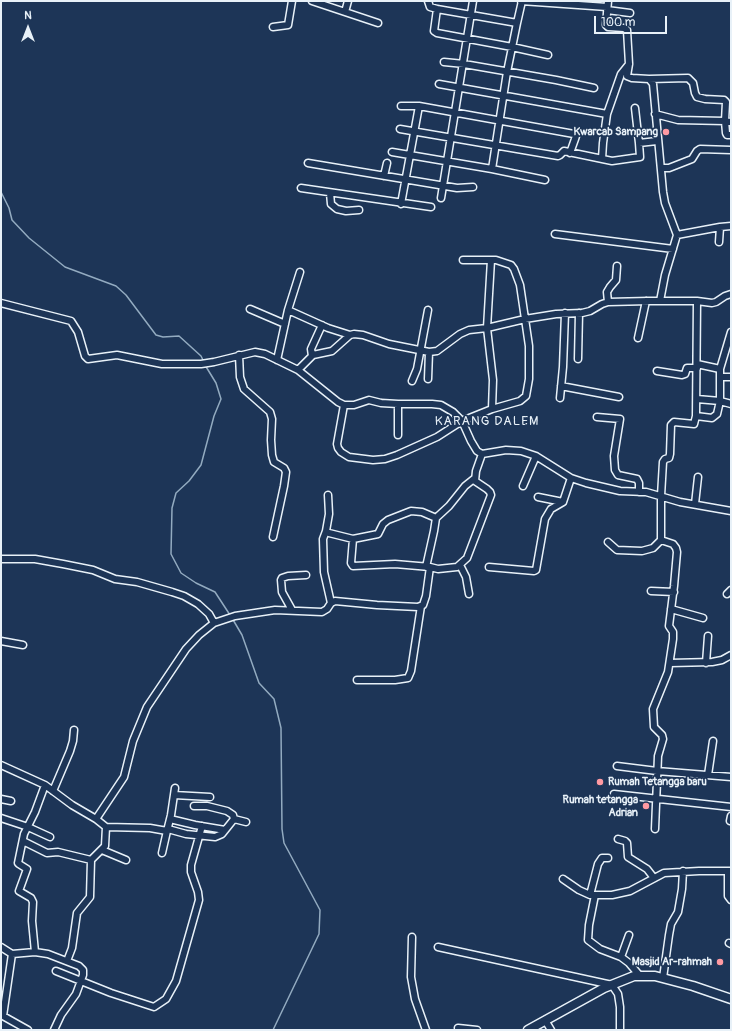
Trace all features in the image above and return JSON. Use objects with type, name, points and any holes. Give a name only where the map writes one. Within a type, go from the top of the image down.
[{"type":"main road","points":[[528,1030],[612,985],[629,978],[640,976],[655,976],[663,978],[693,986],[731,999]]},
{"type":"street","points":[[273,27],[288,25],[292,1]]},
{"type":"street","points":[[312,1],[378,23]]},
{"type":"street","points":[[346,12],[348,1]]},
{"type":"street","points":[[428,1],[430,7],[437,9],[516,23]]},
{"type":"street","points":[[441,198],[454,112],[464,64],[474,1]]},
{"type":"street","points":[[492,169],[507,72],[516,23],[522,1],[563,2],[608,6],[630,13]]},
{"type":"street","points":[[608,6],[605,23],[607,26],[624,28],[627,30],[629,64],[627,75],[629,78],[688,78],[693,83],[695,93],[698,97],[724,100],[726,102],[728,122],[726,133],[727,135],[731,135]]},
{"type":"street","points":[[437,9],[434,31],[437,34],[467,38],[548,55]]},
{"type":"street","points":[[444,62],[464,64],[594,88]]},
{"type":"street","points":[[602,159],[607,114],[621,74],[629,64]]},
{"type":"street","points":[[649,79],[653,84],[657,141],[665,203],[676,235],[665,275],[660,301]]},
{"type":"street","points":[[439,84],[607,114]]},
{"type":"street","points":[[401,106],[419,106],[574,134],[576,136],[570,152]]},
{"type":"street","points":[[401,204],[419,106]]},
{"type":"street","points":[[400,129],[495,144],[558,156],[564,152],[570,152],[612,161],[640,157],[635,108]]},
{"type":"street","points":[[655,114],[678,120],[728,122]]},
{"type":"street","points":[[639,143],[657,141]]},
{"type":"street","points":[[661,168],[669,168],[692,159],[700,149],[731,150]]},
{"type":"street","points":[[392,152],[492,169],[545,180]]},
{"type":"street","points":[[308,163],[457,188],[473,187]]},
{"type":"street","points":[[384,176],[387,163]]},
{"type":"street","points":[[301,188],[401,204],[431,207]]},
{"type":"street","points":[[330,193],[331,204],[337,208],[346,211],[359,210]]},
{"type":"street","points":[[676,235],[731,226]]},
{"type":"street","points":[[719,242],[720,227]]},
{"type":"street","points":[[556,234],[673,249]]},
{"type":"street","points":[[344,404],[337,444],[341,452],[349,457],[373,460],[391,457],[437,437],[462,421],[492,409],[520,401],[526,396],[529,346],[520,285],[514,269],[510,265],[503,262],[491,260],[463,260]]},
{"type":"street","points":[[491,260],[487,328],[493,380],[492,409]]},
{"type":"street","points":[[608,302],[608,292],[616,280],[617,266]]},
{"type":"street","points":[[277,360],[288,310],[300,272]]},
{"type":"street","points":[[288,310],[350,335],[363,335],[389,344],[429,352],[437,351],[460,334],[469,330],[487,328],[525,319],[590,311],[608,302],[660,301],[712,303],[731,294]]},
{"type":"street","points":[[638,338],[646,301]]},
{"type":"street","points":[[608,542],[617,550],[642,551],[653,548],[661,540],[663,462],[665,459],[669,458],[670,454],[671,425],[674,422],[694,424],[696,416],[697,302]]},
{"type":"street","points":[[1,303],[71,321],[78,332],[85,356],[88,359],[117,355],[162,364],[201,364],[252,352],[260,352],[298,370],[338,402],[344,404],[354,404],[367,400],[398,404],[441,405],[453,412],[462,421],[470,440],[477,451],[482,454],[514,450],[536,456],[571,478],[586,483],[616,490],[646,492],[680,502],[731,511]]},
{"type":"street","points":[[250,308],[285,324]]},
{"type":"street","points":[[412,381],[417,368],[428,310]]},
{"type":"street","points":[[560,398],[565,313]]},
{"type":"street","points":[[578,359],[579,313]]},
{"type":"street","points":[[312,356],[311,349],[322,325]]},
{"type":"street","points":[[696,416],[712,418],[717,414],[720,401],[720,369],[731,332]]},
{"type":"street","points":[[298,370],[312,356],[332,351],[350,335]]},
{"type":"street","points":[[428,379],[429,352]]},
{"type":"street","points":[[239,355],[240,377],[244,389],[270,412],[272,419],[272,455],[274,462],[284,468],[286,472],[273,537]]},
{"type":"street","points":[[657,371],[682,375],[685,374],[687,368],[697,366],[720,369]]},
{"type":"street","points":[[720,377],[731,377]]},
{"type":"street","points":[[561,386],[619,397]]},
{"type":"street","points":[[697,399],[720,401],[731,404]]},
{"type":"street","points":[[398,404],[398,435]]},
{"type":"street","points":[[597,417],[620,419],[614,456],[615,470],[618,475],[637,479],[639,483],[639,492]]},
{"type":"street","points":[[357,680],[395,680],[408,678],[411,671],[421,606],[424,603],[426,596],[428,567],[436,518],[465,486],[475,478],[482,454]]},
{"type":"street","points":[[523,486],[536,456]]},
{"type":"street","points":[[696,504],[698,477]]},
{"type":"street","points":[[353,539],[351,563],[353,566],[395,564],[449,569],[457,568],[468,558],[490,495],[488,489],[475,481],[475,478]]},
{"type":"street","points":[[489,567],[536,570],[545,519],[552,509],[563,502],[571,478]]},
{"type":"street","points":[[96,819],[124,777],[133,741],[147,706],[186,649],[199,635],[214,623],[233,617],[264,611],[292,610],[322,612],[327,609],[330,603],[324,572],[323,539],[326,531],[328,514],[328,495]]},
{"type":"street","points":[[538,497],[563,502]]},
{"type":"street","points":[[326,531],[353,539],[378,534],[383,524],[388,520],[412,511],[417,511],[436,518]]},
{"type":"street","points":[[655,829],[658,756],[663,739],[654,727],[653,709],[665,682],[670,663],[674,635],[668,626],[674,592],[676,548],[674,544],[661,540]]},
{"type":"street","points":[[1,559],[34,559],[63,564],[93,570],[116,579],[138,582],[172,592],[184,596],[198,604],[209,614],[214,623]]},
{"type":"street","points":[[460,566],[466,577],[469,594]]},
{"type":"street","points":[[292,610],[282,592],[281,580],[282,578],[288,576],[306,575]]},
{"type":"street","points":[[651,591],[674,592]]},
{"type":"street","points":[[330,603],[342,602],[377,605],[421,606]]},
{"type":"street","points":[[672,609],[703,618]]},
{"type":"street","points":[[706,663],[708,636]]},
{"type":"street","points":[[1,641],[23,645]]},
{"type":"street","points":[[670,663],[706,663],[722,660],[731,655]]},
{"type":"street","points":[[53,791],[70,751],[74,730]]},
{"type":"street","points":[[708,775],[713,741]]},
{"type":"street","points":[[1,765],[45,785],[106,827],[150,828],[199,836],[215,837],[222,834],[234,819]]},
{"type":"street","points":[[618,766],[731,777]]},
{"type":"street","points":[[35,952],[32,921],[33,902],[31,898],[19,892],[27,869],[18,863],[24,834],[45,785]]},
{"type":"street","points":[[162,853],[168,830],[175,788]]},
{"type":"street","points":[[614,794],[731,807]]},
{"type":"street","points":[[174,795],[210,797]]},
{"type":"street","points":[[1,799],[11,801]]},
{"type":"street","points":[[194,806],[207,806],[227,811],[233,815],[234,819],[246,822]]},
{"type":"street","points":[[1,818],[28,826],[50,837]]},
{"type":"street","points":[[170,819],[225,830]]},
{"type":"street","points":[[56,971],[154,1007],[166,1000],[176,981],[199,900],[198,892],[191,872],[191,865],[202,826]]},
{"type":"street","points":[[67,961],[73,942],[78,913],[90,897],[91,860],[102,850],[105,843],[106,827]]},
{"type":"street","points":[[618,839],[625,841],[628,858],[647,869],[654,878]]},
{"type":"street","points":[[23,841],[47,853],[58,852],[91,860]]},
{"type":"street","points":[[102,850],[126,860]]},
{"type":"street","points":[[608,858],[602,858],[598,864],[588,940],[600,949],[621,957],[629,963],[640,976]]},
{"type":"street","points":[[663,978],[669,934],[678,912],[683,871]]},
{"type":"street","points":[[563,879],[579,890],[593,895],[622,894],[664,873],[683,871],[729,871],[728,896],[731,900]]},
{"type":"street","points":[[621,957],[629,936]]},
{"type":"street","points":[[412,937],[411,977],[415,999],[426,1030]]},
{"type":"street","points":[[1,947],[12,954],[35,952],[48,954],[67,961],[83,970],[82,980],[76,994],[61,1015],[54,1030]]},
{"type":"street","points":[[438,947],[612,985],[618,994],[620,1007],[620,1030]]},
{"type":"street","points":[[1,1024],[12,954]]},
{"type":"street","points":[[2,1016],[24,1029]]},
{"type":"street","points":[[545,1020],[551,1030]]},
{"type":"street","points":[[458,1028],[477,1030]]},
{"type":"waterway","points":[[1,192],[9,208],[12,220],[29,238],[65,267],[116,286],[126,295],[156,335],[163,337],[179,336],[201,356],[204,362]]},
{"type":"waterway","points":[[205,365],[216,383],[221,399],[214,416],[201,465],[189,481],[176,493],[172,508],[171,554],[181,573],[196,583],[215,592],[230,615]]},
{"type":"waterway","points":[[232,618],[242,635],[259,683],[274,699],[281,728],[282,829],[284,843],[320,910],[319,934],[273,1030]]},
{"type":"place","name":"Kwarcab Sampang","points":[[666,132]]},
{"type":"place","name":"Rumah Tetangga baru","points":[[600,782]]},
{"type":"place","name":"Rumah tetangga Adrian","points":[[646,806]]},
{"type":"place","name":"Masjid Ar-rahmah","points":[[720,962]]},
{"type":"district","name":"KARANG DALEM","points":[[487,422]]}]
